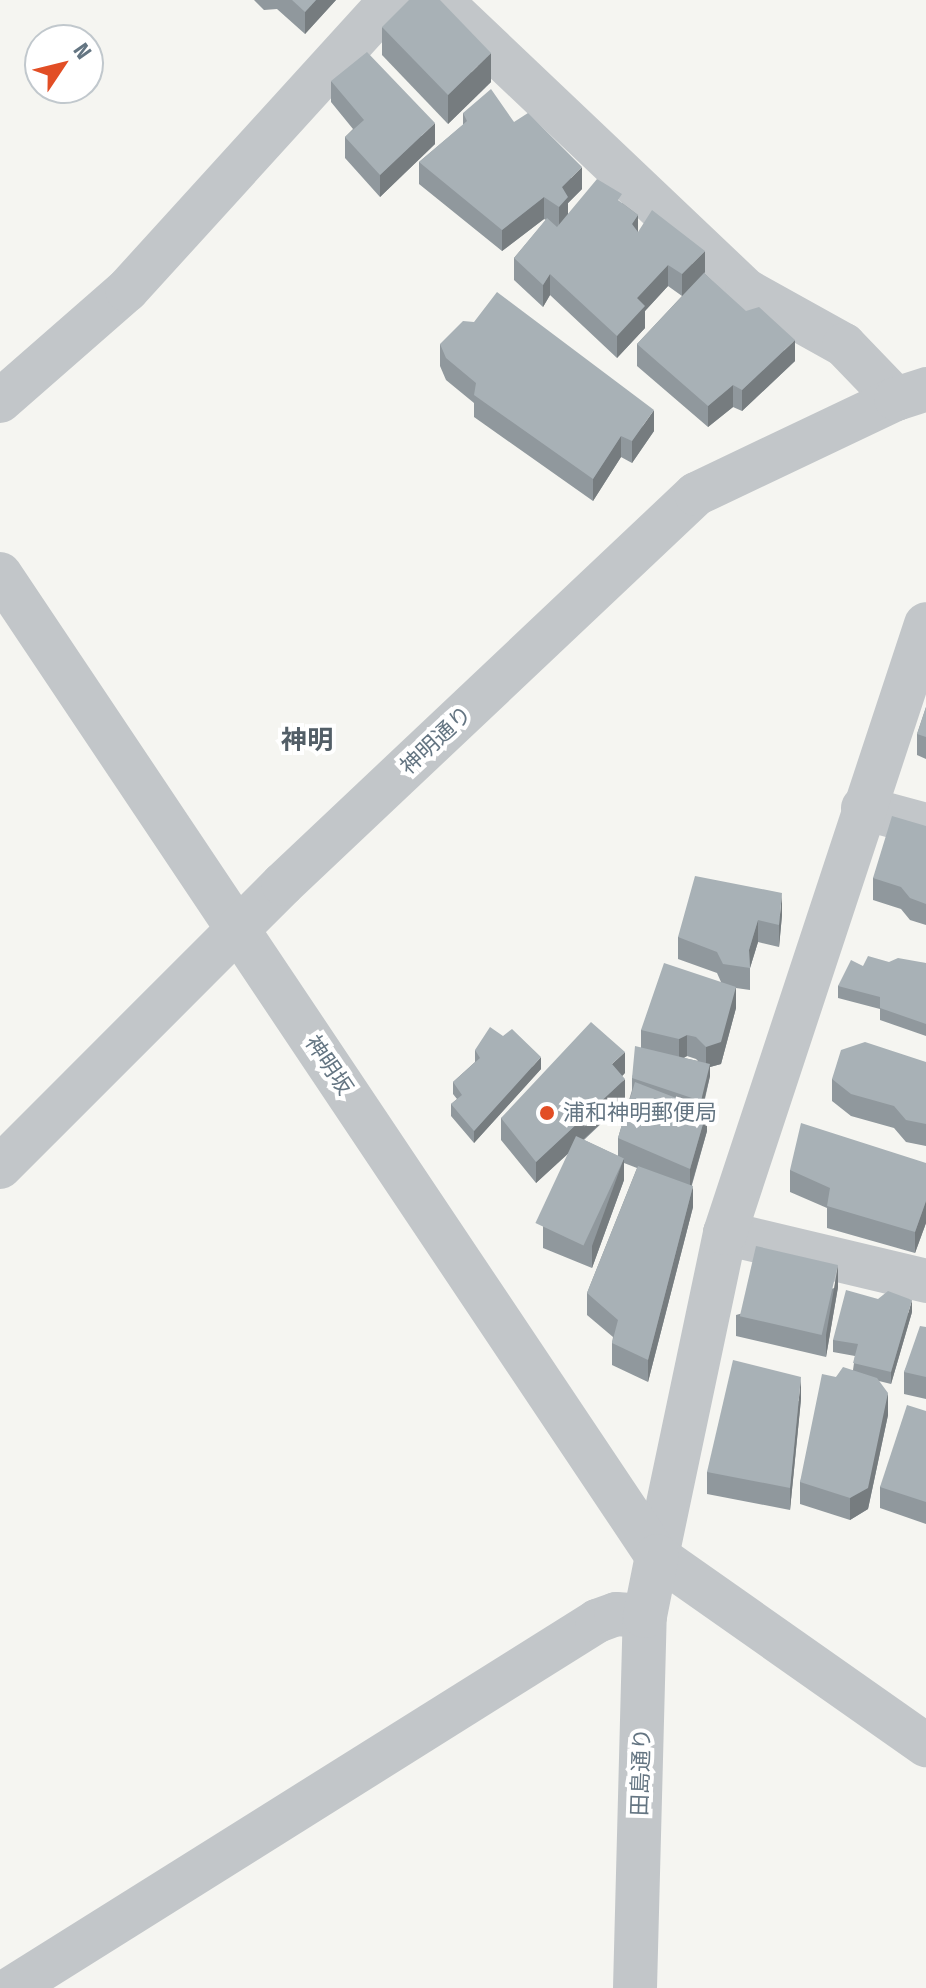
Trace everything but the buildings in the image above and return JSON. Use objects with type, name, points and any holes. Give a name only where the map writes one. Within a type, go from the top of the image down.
[{"type":"street","points":[[0,401],[127,290],[391,0]]},
{"type":"street","points":[[440,0],[747,291],[844,345],[911,394]]},
{"type":"street","name":"神明通り","points":[[0,1167],[239,929],[696,494],[911,394]]},
{"type":"street","name":"神明坂","points":[[0,574],[657,1556]]},
{"type":"street","name":"田島通り","points":[[635,1988],[645,1616],[725,1233],[926,624]]},
{"type":"street","points":[[863,808],[926,825]]},
{"type":"street","points":[[725,1233],[926,1281]]},
{"type":"street","points":[[657,1556],[926,1745]]},
{"type":"street","points":[[12,1988],[597,1621],[616,1614],[645,1616]]},
{"type":"place","name":"浦和神明郵便局","points":[[547,1113]]},
{"type":"district","name":"神明","points":[[307,741]]}]
